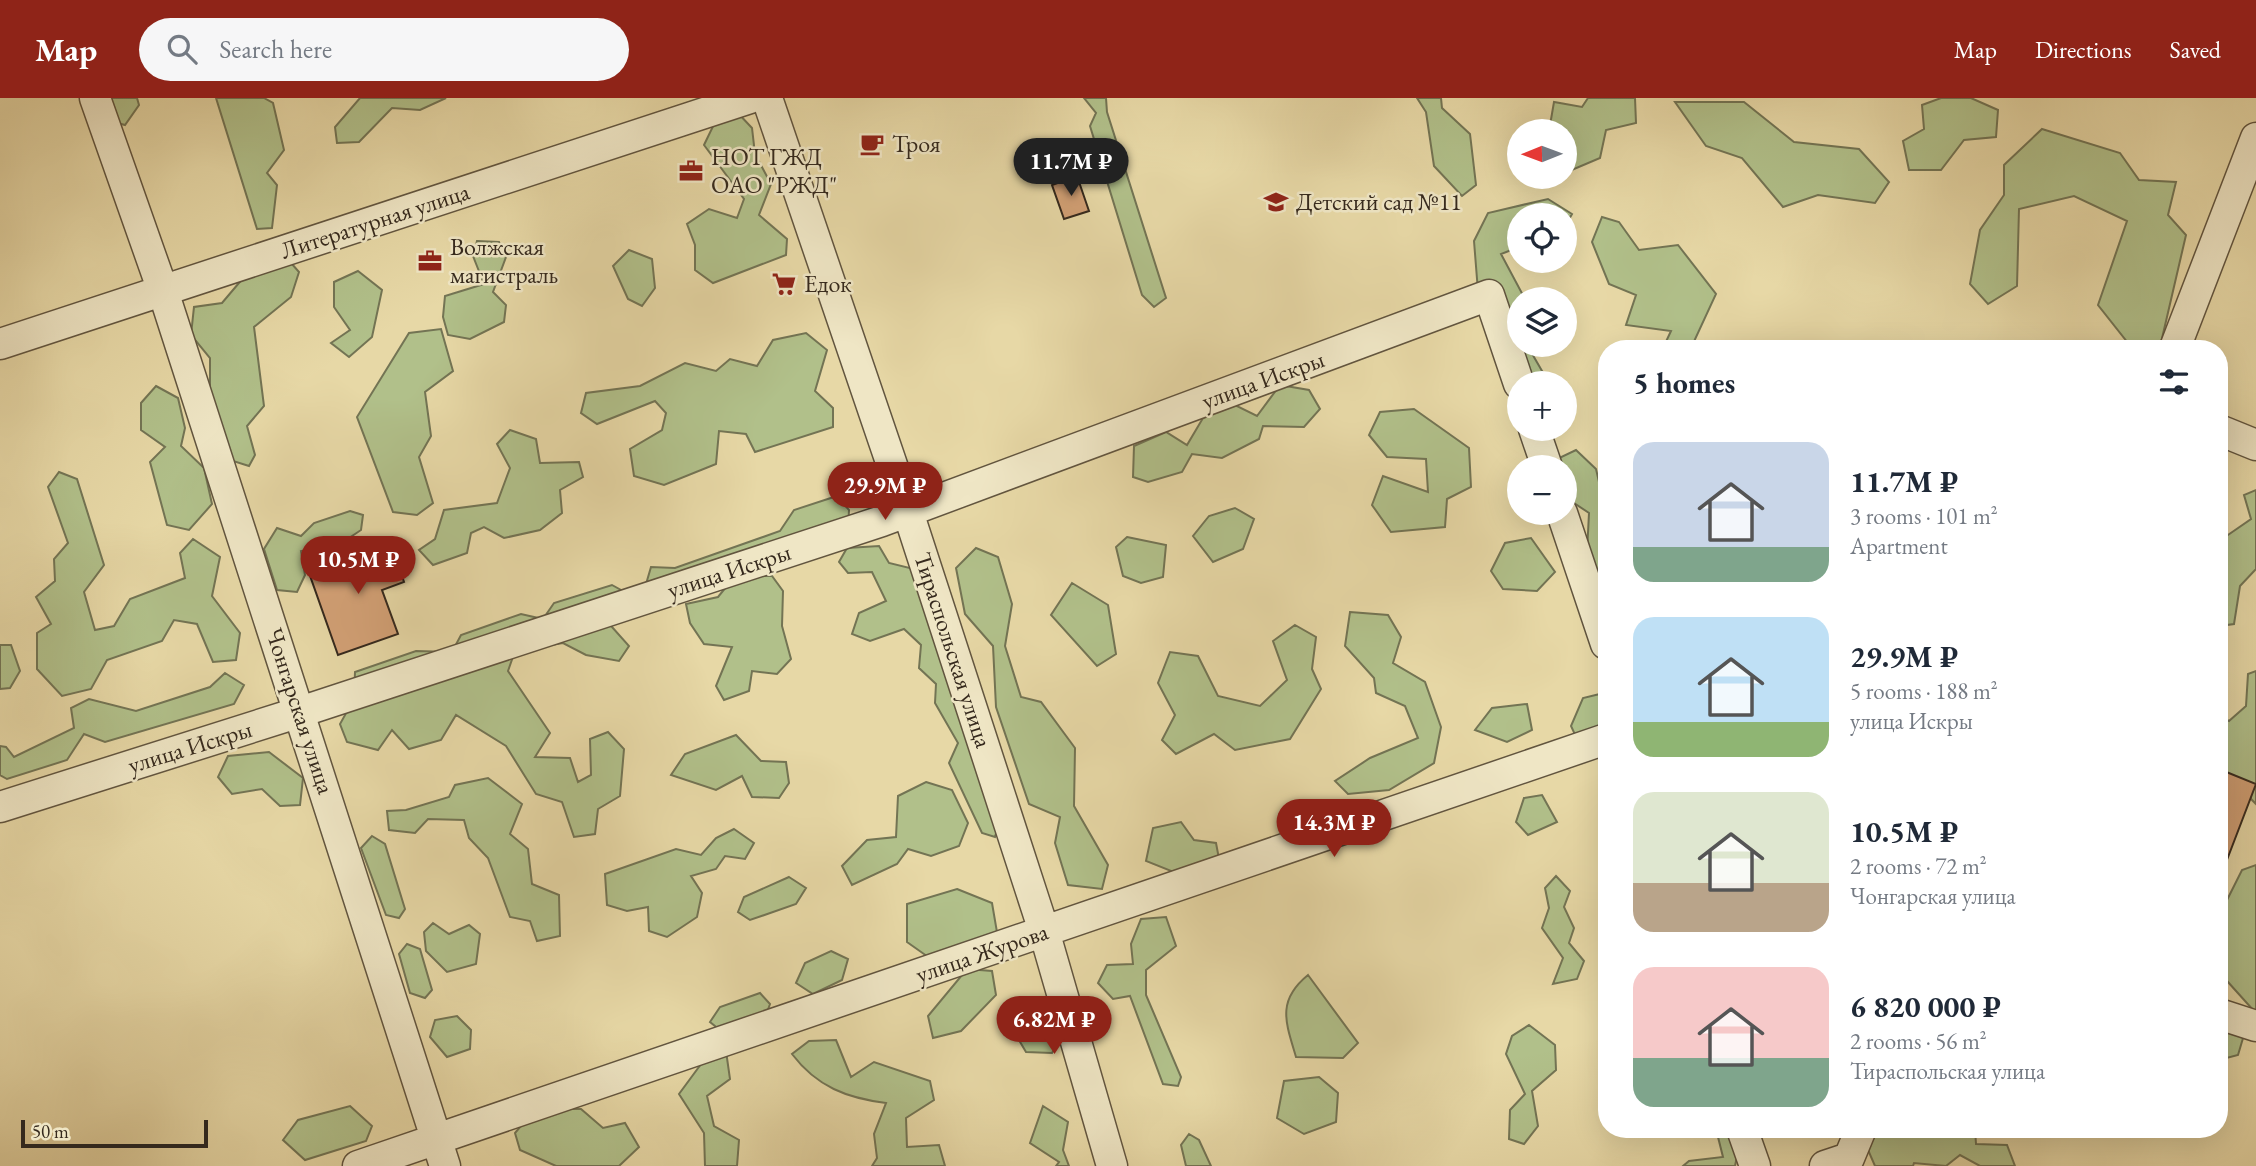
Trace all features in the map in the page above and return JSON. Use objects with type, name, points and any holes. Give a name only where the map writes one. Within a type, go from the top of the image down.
[{"type":"street","name":"Чонгарская улица","points":[[95,98],[163,291],[441,1152]]},
{"type":"street","name":"Литературная улица","points":[[0,344],[750,98]]},
{"type":"street","name":"Тираспольская улица","points":[[767,98],[908,512],[1045,931],[1112,1166]]},
{"type":"street","points":[[2178,340],[2256,138]]},
{"type":"street","name":"улица Искры","points":[[0,807],[300,712],[908,512],[1489,295],[1515,371]]},
{"type":"street","points":[[2228,434],[2256,445]]},
{"type":"street","points":[[1566,525],[1598,619]]},
{"type":"street","name":"улица Журова","points":[[358,1166],[441,1152],[1045,931],[1598,744]]},
{"type":"street","points":[[2228,1017],[2256,1026]]},
{"type":"street","points":[[1745,1138],[1755,1166]]},
{"type":"street","points":[[1842,1164],[1856,1138]]},
{"type":"green space","points":[[91,98],[137,98],[139,105],[125,125],[99,118]]},
{"type":"green space","points":[[216,98],[264,98],[273,103],[284,150],[267,173],[277,185],[272,228],[257,229]]},
{"type":"green space","points":[[360,98],[446,98],[420,110],[392,108],[359,142],[337,143],[335,127]]},
{"type":"green space","points":[[1084,98],[1106,98],[1107,112],[1166,298],[1154,307],[1142,295],[1090,126],[1096,113]]},
{"type":"green space","points":[[1417,98],[1441,98],[1442,108],[1470,134],[1476,185],[1462,196],[1434,166],[1426,112]]},
{"type":"green space","points":[[1588,98],[1635,98],[1636,123],[1606,130],[1600,158],[1577,168],[1577,119],[1551,119],[1554,102],[1582,107]]},
{"type":"green space","points":[[1941,98],[1971,98],[1998,110],[1996,137],[1964,140],[1941,170],[1909,170],[1903,141],[1924,129],[1922,105]]},
{"type":"green space","points":[[1675,102],[1744,102],[1794,142],[1859,149],[1889,182],[1875,203],[1818,195],[1783,207],[1742,158],[1706,146]]},
{"type":"green space","points":[[736,111],[752,128],[755,154],[771,184],[759,215],[787,239],[786,255],[713,283],[695,270],[695,245],[687,224],[709,209],[737,218],[744,199],[704,145],[717,118]]},
{"type":"green space","points":[[2042,129],[2120,153],[2139,180],[2176,182],[2168,215],[2186,235],[2162,340],[2126,340],[2098,305],[2127,221],[2074,196],[2019,209],[2017,286],[1988,304],[1970,284],[1980,230],[2004,195],[2004,165]]},
{"type":"green space","points":[[1548,199],[1554,203],[1531,203]]},
{"type":"green space","points":[[1507,209],[1507,252],[1501,254],[1507,265],[1507,273],[1511,273],[1519,287],[1507,287],[1507,357],[1534,357],[1542,371],[1507,371],[1507,378],[1479,304],[1474,241],[1488,213]]},
{"type":"green space","points":[[1602,217],[1619,222],[1639,250],[1678,245],[1716,294],[1695,340],[1667,340],[1671,331],[1626,325],[1636,295],[1609,284],[1592,242]]},
{"type":"green space","points":[[477,241],[499,242],[506,257],[493,292],[506,305],[504,322],[470,339],[448,335],[443,317],[445,296],[484,284],[473,256]]},
{"type":"green space","points":[[629,250],[652,259],[655,288],[642,306],[628,299],[613,266]]},
{"type":"green space","points":[[285,256],[299,272],[291,297],[254,327],[264,406],[247,426],[255,455],[249,466],[233,461],[210,393],[210,358],[191,335],[194,307],[222,303],[255,264]]},
{"type":"green space","points":[[358,271],[382,290],[372,337],[349,357],[331,343],[350,330],[334,307],[334,282]]},
{"type":"green space","points":[[441,329],[453,371],[425,392],[431,436],[419,457],[433,503],[417,515],[393,512],[357,417],[409,333]]},
{"type":"green space","points":[[806,333],[827,350],[815,391],[833,408],[833,427],[755,452],[746,434],[719,431],[716,464],[664,485],[634,476],[630,449],[662,430],[666,413],[655,401],[597,424],[581,413],[586,393],[640,386],[685,363],[716,371],[730,359],[757,366],[773,340]]},
{"type":"green space","points":[[1280,385],[1309,390],[1320,409],[1304,427],[1263,426],[1259,439],[1222,458],[1192,454],[1182,472],[1148,482],[1133,477],[1134,446],[1166,432],[1187,445],[1203,418],[1233,404],[1257,416]]},
{"type":"green space","points":[[156,386],[178,398],[185,428],[181,446],[204,468],[212,504],[189,530],[167,525],[150,462],[165,447],[141,430],[141,403]]},
{"type":"green space","points":[[1414,409],[1469,448],[1471,487],[1447,499],[1445,527],[1391,532],[1372,505],[1383,476],[1428,492],[1426,459],[1387,457],[1369,435],[1380,412]]},
{"type":"green space","points":[[510,430],[536,439],[540,463],[579,462],[583,477],[560,490],[562,513],[540,530],[504,538],[484,527],[471,533],[467,553],[433,565],[419,550],[435,539],[444,510],[497,503],[510,468],[497,444]]},
{"type":"green space","points":[[1576,450],[1596,469],[1598,478],[1598,572],[1587,553],[1589,513],[1577,505],[1577,455],[1566,455]]},
{"type":"green space","points":[[59,472],[77,479],[104,565],[84,592],[95,630],[114,626],[130,599],[185,578],[180,553],[193,539],[220,557],[212,596],[240,633],[236,660],[213,662],[197,624],[174,620],[162,641],[107,660],[91,689],[62,696],[37,669],[37,633],[51,624],[36,597],[55,581],[54,559],[68,543],[48,487]]},
{"type":"green space","points":[[2256,490],[2256,569],[2240,586],[2234,624],[2228,625],[2228,535],[2251,519],[2244,495]]},
{"type":"green space","points":[[837,496],[849,510],[848,528],[644,591],[651,567],[675,568],[780,531],[794,510]]},
{"type":"green space","points":[[1235,508],[1254,519],[1243,549],[1213,562],[1193,536],[1209,516]]},
{"type":"green space","points":[[350,511],[363,515],[361,530],[337,546],[301,551],[305,575],[297,592],[277,590],[264,549],[277,528],[301,536],[314,523]]},
{"type":"green space","points":[[1127,537],[1166,545],[1163,577],[1141,583],[1123,576],[1116,547]]},
{"type":"green space","points":[[1531,538],[1555,572],[1537,591],[1503,589],[1491,571],[1505,543]]},
{"type":"green space","points":[[879,546],[889,563],[918,570],[1001,816],[995,837],[982,833],[949,763],[958,743],[935,703],[936,684],[919,668],[921,645],[904,629],[870,641],[852,634],[859,613],[886,601],[872,572],[848,573],[839,562],[847,548]]},
{"type":"green space","points":[[976,548],[998,557],[1012,604],[1005,646],[1021,697],[1041,702],[1075,748],[1074,806],[1108,865],[1102,889],[1068,885],[1055,843],[1060,817],[1029,804],[996,707],[993,646],[965,614],[956,568]]},
{"type":"green space","points":[[735,576],[772,576],[783,591],[782,626],[791,659],[777,674],[752,671],[749,691],[724,700],[716,686],[732,647],[704,644],[690,623],[686,604],[718,597]]},
{"type":"green space","points":[[1072,583],[1108,605],[1116,654],[1097,666],[1051,615]]},
{"type":"green space","points":[[612,585],[630,595],[604,618],[629,646],[619,661],[586,655],[563,643],[515,651],[508,671],[550,733],[535,757],[570,758],[578,782],[591,775],[590,739],[608,732],[624,749],[620,796],[598,809],[595,834],[574,837],[562,802],[536,794],[506,746],[456,715],[441,740],[409,749],[392,730],[378,750],[347,742],[340,724],[354,699],[355,672],[416,651],[452,652],[461,635],[521,614],[543,619],[554,603]]},
{"type":"green space","points":[[1350,612],[1388,615],[1401,637],[1393,663],[1425,682],[1441,727],[1434,763],[1389,790],[1348,794],[1335,781],[1370,758],[1418,738],[1405,706],[1376,693],[1374,678],[1345,646]]},
{"type":"green space","points":[[1295,625],[1316,637],[1312,669],[1321,689],[1290,739],[1235,750],[1214,734],[1176,754],[1162,740],[1175,715],[1158,683],[1170,652],[1198,656],[1218,696],[1260,706],[1287,680],[1273,641]]},
{"type":"green space","points":[[0,645],[11,645],[20,671],[10,688],[0,689]]},
{"type":"green space","points":[[2256,671],[2256,804],[2228,776],[2228,720],[2246,706],[2248,674]]},
{"type":"green space","points":[[225,673],[244,685],[234,704],[105,742],[84,734],[67,760],[7,779],[0,775],[0,746],[6,747],[14,757],[74,728],[71,708],[89,699],[136,711],[210,687]]},
{"type":"green space","points":[[1598,694],[1598,730],[1577,739],[1571,726],[1583,698]]},
{"type":"green space","points":[[1527,704],[1532,730],[1507,742],[1475,730],[1492,708]]},
{"type":"green space","points":[[736,735],[761,761],[786,762],[789,783],[779,798],[752,797],[742,776],[716,790],[671,775],[685,754]]},
{"type":"green space","points":[[269,752],[303,778],[300,805],[280,806],[262,789],[232,794],[218,777],[228,756]]},
{"type":"green space","points":[[488,778],[522,804],[510,834],[528,849],[532,884],[559,895],[560,936],[537,941],[530,921],[510,917],[488,858],[469,838],[464,820],[428,819],[415,833],[389,830],[387,811],[406,810],[449,797],[455,785]]},
{"type":"green space","points":[[926,782],[952,790],[968,823],[959,846],[931,856],[908,849],[897,864],[852,885],[842,866],[867,840],[896,837],[898,796]]},
{"type":"green space","points":[[1542,795],[1557,822],[1528,835],[1516,822],[1524,798]]},
{"type":"green space","points":[[1181,822],[1194,840],[1216,843],[1220,864],[1186,877],[1146,861],[1153,828]]},
{"type":"green space","points":[[734,829],[754,843],[745,859],[725,856],[716,869],[691,876],[702,893],[697,917],[667,937],[649,931],[648,907],[627,911],[607,905],[605,874],[676,849],[701,855],[716,838]]},
{"type":"green space","points":[[372,836],[385,844],[405,909],[399,918],[386,915],[361,848]]},
{"type":"green space","points":[[2256,865],[2254,1011],[2228,982],[2228,898],[2242,870]]},
{"type":"green space","points":[[1556,876],[1570,891],[1564,907],[1574,928],[1569,943],[1584,961],[1577,979],[1553,984],[1563,958],[1542,928],[1549,908],[1545,888]]},
{"type":"green space","points":[[789,877],[806,888],[796,904],[750,920],[738,912],[744,897]]},
{"type":"green space","points":[[957,889],[992,903],[998,938],[931,959],[907,942],[907,904]]},
{"type":"green space","points":[[1166,917],[1176,946],[1146,970],[1146,995],[1181,1077],[1178,1086],[1163,1084],[1130,996],[1113,999],[1098,983],[1107,965],[1133,964],[1131,944],[1141,919]]},
{"type":"green space","points":[[433,923],[449,934],[469,925],[480,934],[476,964],[447,972],[426,951],[424,932]]},
{"type":"green space","points":[[407,944],[420,949],[432,990],[425,998],[410,993],[399,954]]},
{"type":"green space","points":[[831,951],[848,959],[842,980],[813,994],[796,983],[805,963]]},
{"type":"green space","points":[[967,969],[992,971],[996,995],[961,1031],[933,1038],[928,1016]]},
{"type":"green space","points":[[1308,975],[1358,1043],[1343,1058],[1296,1057],[1286,1013],[1291,994]]},
{"type":"green space","points":[[760,993],[770,1004],[765,1018],[725,1034],[710,1022],[720,1007]]},
{"type":"green space","points":[[1052,998],[1066,1028],[1052,1053],[1026,1052],[1016,1035],[1017,1007]]},
{"type":"green space","points":[[2228,1011],[2246,1028],[2238,1055],[2228,1058]]},
{"type":"green space","points":[[457,1016],[471,1030],[470,1049],[447,1057],[430,1037],[435,1020]]},
{"type":"green space","points":[[1529,1025],[1555,1045],[1556,1070],[1532,1091],[1538,1126],[1524,1144],[1509,1139],[1510,1110],[1525,1094],[1506,1054],[1512,1036]]},
{"type":"green space","points":[[836,1040],[851,1077],[874,1062],[930,1081],[934,1100],[906,1118],[907,1147],[939,1145],[945,1166],[872,1166],[877,1158],[874,1134],[886,1103],[858,1098],[822,1083],[792,1054],[809,1041]]},
{"type":"green space","points":[[726,1051],[730,1079],[707,1096],[714,1126],[739,1140],[737,1166],[705,1166],[704,1133],[679,1094],[710,1052]]},
{"type":"green space","points":[[1319,1077],[1338,1093],[1336,1122],[1304,1134],[1277,1118],[1284,1081]]},
{"type":"green space","points":[[350,1106],[372,1126],[366,1141],[305,1160],[283,1140],[298,1120]]},
{"type":"green space","points":[[1043,1106],[1068,1122],[1063,1150],[1069,1166],[1056,1166],[1059,1162],[1030,1143]]},
{"type":"green space","points":[[535,1109],[581,1109],[603,1128],[625,1123],[639,1147],[619,1166],[556,1166],[520,1150],[515,1133]]},
{"type":"green space","points":[[1189,1134],[1199,1140],[1211,1166],[1186,1166],[1181,1145]]},
{"type":"green space","points":[[1718,1138],[1749,1138],[1740,1142],[1735,1166],[1683,1166],[1689,1161],[1723,1157]]},
{"type":"green space","points":[[1871,1138],[1976,1138],[1976,1144],[2007,1145],[2015,1166],[1980,1166],[1960,1155],[1946,1166],[1914,1163],[1913,1166],[1875,1166],[1865,1143]]},
{"type":"building","points":[[1077,176],[1089,211],[1064,219],[1052,185]]},
{"type":"building","points":[[390,541],[404,582],[382,590],[398,634],[338,655],[308,570]]},
{"type":"building","points":[[2228,773],[2256,784],[2228,857]]},
{"type":"place","name":"Троя","points":[[872,144]]},
{"type":"place","name":"НОТ ГЖД ОАО \"РЖД\"","points":[[691,171]]},
{"type":"place","name":"Детский сад №11","points":[[1276,202]]},
{"type":"place","name":"Волжская магистраль","points":[[430,261]]},
{"type":"place","name":"Едок","points":[[784,284]]}]
